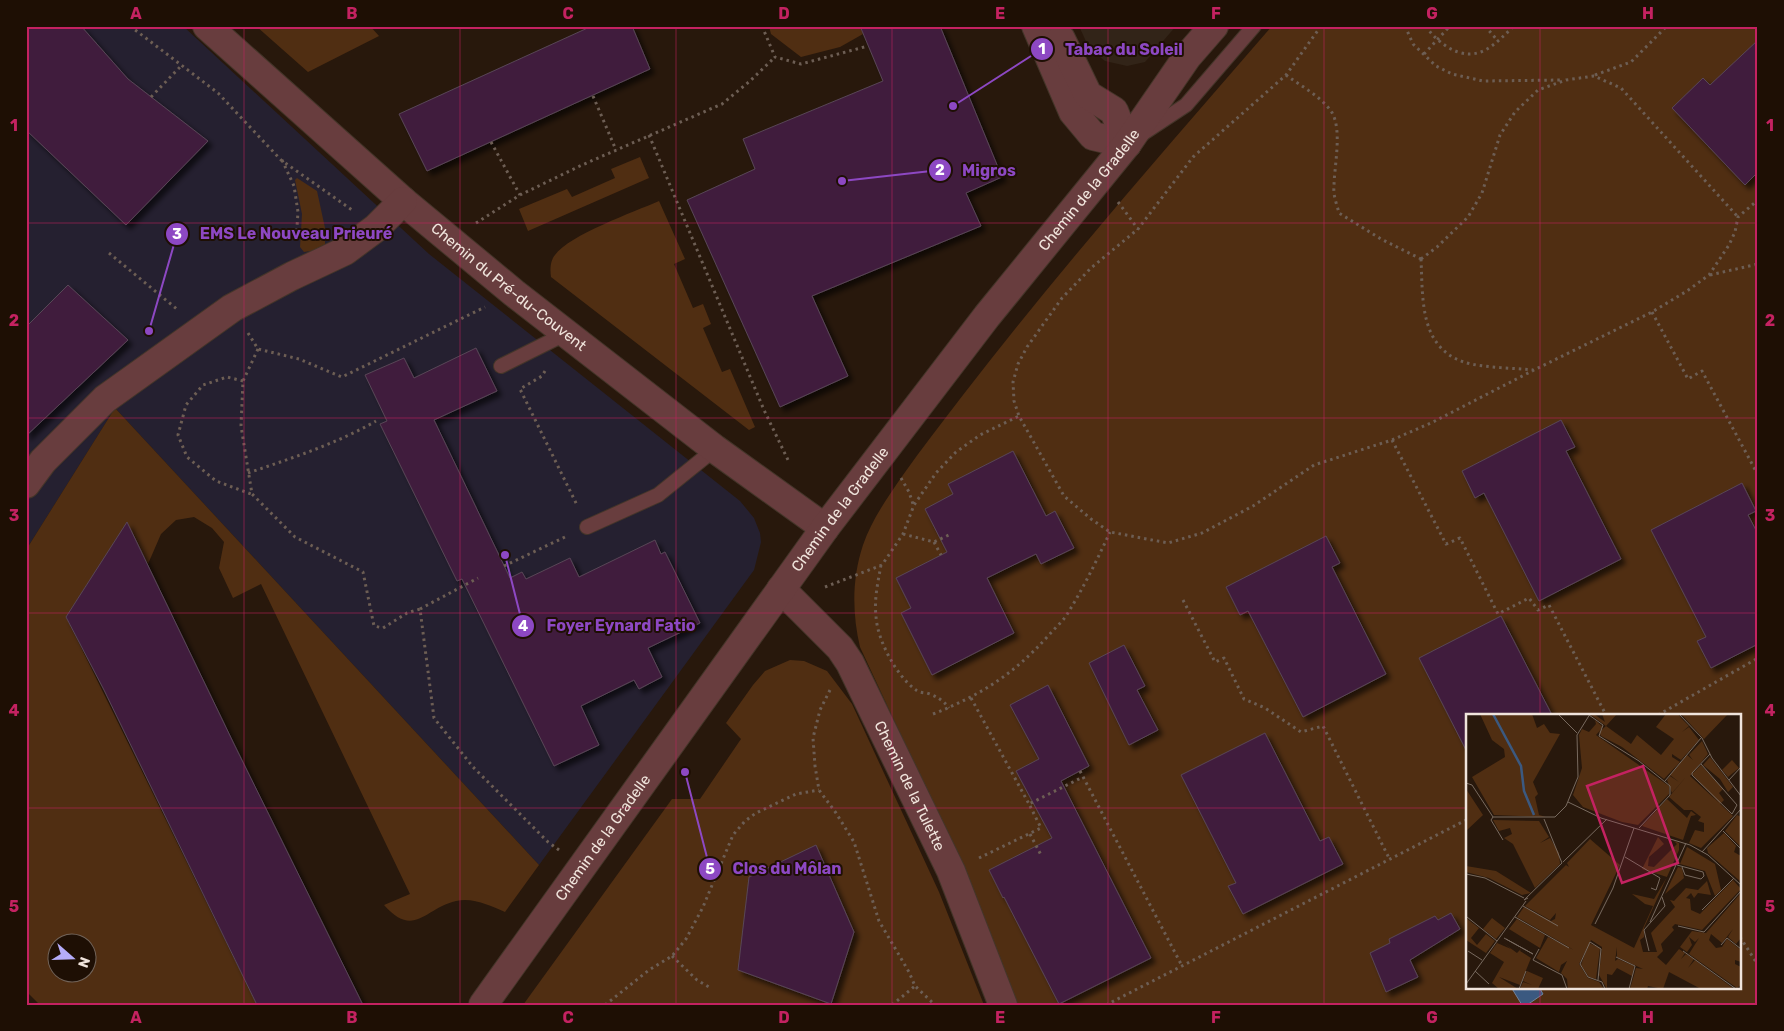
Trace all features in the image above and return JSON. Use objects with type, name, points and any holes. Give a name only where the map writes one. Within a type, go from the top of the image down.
[{"type":"street","name":"Chemin du Pré-du-Couvent","points":[[207,26],[403,201],[514,293],[715,448],[825,528]]},
{"type":"street","points":[[1036,26],[1073,112],[1093,136],[1127,144]]},
{"type":"street","points":[[1055,26],[1088,95],[1114,111],[1127,144]]},
{"type":"street","name":"Chemin de la Gradelle","points":[[483,1005],[825,528],[987,316],[1127,144],[1187,57],[1214,26]]},
{"type":"street","points":[[26,484],[43,460],[105,399],[232,308],[292,276],[345,251],[376,228],[403,201]]},
{"type":"street","name":"Chemin de la Tulette","points":[[781,589],[835,642],[848,659],[951,871],[1003,1005]]},
{"type":"lane","points":[[1127,144],[1186,105],[1254,26]]},
{"type":"lane","points":[[501,366],[567,333]]},
{"type":"lane","points":[[587,527],[658,495],[715,448]]},
{"type":"path","points":[[130,26],[218,93],[281,160],[376,228]]},
{"type":"path","points":[[762,26],[774,57]]},
{"type":"path","points":[[1321,26],[1286,75],[1194,157],[1138,230],[1091,268],[1062,298],[1018,364],[1013,382],[1014,401],[1019,416],[1064,496],[1110,532],[1168,543],[1202,533],[1252,506],[1314,466],[1392,440],[1433,422],[1652,312],[1709,275],[1729,245],[1735,232],[1738,217],[1758,200]]},
{"type":"path","points":[[1405,26],[1413,44],[1436,66],[1452,74],[1483,81],[1566,80],[1594,76],[1631,62],[1667,26]]},
{"type":"path","points":[[1426,26],[1436,39],[1461,54],[1472,55],[1491,48],[1514,26]]},
{"type":"path","points":[[1424,54],[1450,26]]},
{"type":"path","points":[[1485,26],[1498,41]]},
{"type":"path","points":[[774,57],[801,64],[868,46]]},
{"type":"path","points":[[476,224],[520,195],[582,164],[722,104],[750,82],[774,57]]},
{"type":"path","points":[[151,97],[181,66]]},
{"type":"path","points":[[1286,75],[1320,100],[1332,112],[1336,127],[1333,190],[1339,213],[1381,239],[1421,259]]},
{"type":"path","points":[[1594,76],[1621,88],[1738,217]]},
{"type":"path","points":[[1421,259],[1437,247],[1468,217],[1482,193],[1500,135],[1515,112],[1538,90],[1566,80]]},
{"type":"path","points":[[593,96],[616,150]]},
{"type":"path","points":[[650,135],[766,416],[788,460]]},
{"type":"path","points":[[491,142],[520,195]]},
{"type":"path","points":[[281,160],[294,186],[298,212],[292,276]]},
{"type":"path","points":[[1116,199],[1138,230]]},
{"type":"path","points":[[109,253],[202,330]]},
{"type":"path","points":[[1421,259],[1429,330],[1437,345],[1453,357],[1471,364],[1534,370]]},
{"type":"path","points":[[1709,275],[1758,264]]},
{"type":"path","points":[[232,308],[258,349],[299,359],[342,377],[514,293]]},
{"type":"path","points":[[1652,312],[1688,379],[1702,371],[1758,475]]},
{"type":"path","points":[[504,566],[587,527],[520,389],[542,376],[567,333]]},
{"type":"path","points":[[252,494],[241,426],[242,381],[258,349]]},
{"type":"path","points":[[242,381],[227,377],[203,385],[186,405],[178,435],[187,458],[216,481],[252,494],[295,537],[364,572],[374,626],[383,628],[407,613],[420,609],[478,578]]},
{"type":"path","points":[[949,708],[941,700],[930,694],[916,691],[897,669],[882,640],[876,617],[876,595],[882,565],[904,534],[914,504],[936,473],[956,452],[980,435],[1019,416]]},
{"type":"path","points":[[248,473],[328,445],[376,421]]},
{"type":"path","points":[[1392,440],[1446,544],[1460,538],[1498,614],[1529,598],[1538,610],[1549,605],[1605,714]]},
{"type":"path","points":[[898,474],[914,504]]},
{"type":"path","points":[[933,714],[971,698],[1000,681],[1029,657],[1065,617],[1095,564],[1110,532]]},
{"type":"path","points":[[904,534],[934,542],[951,534]]},
{"type":"path","points":[[934,542],[941,555]]},
{"type":"path","points":[[824,587],[882,565]]},
{"type":"path","points":[[1183,600],[1215,662],[1224,658],[1244,699],[1265,708],[1301,732],[1323,726],[1389,858]]},
{"type":"path","points":[[420,609],[434,718],[474,767],[558,850]]},
{"type":"path","points":[[1660,714],[1758,658]]},
{"type":"path","points":[[848,659],[820,710],[814,738],[815,766],[819,790],[854,842],[879,921],[909,972],[915,986],[935,1005]]},
{"type":"path","points":[[951,871],[1041,828],[971,698]]},
{"type":"path","points":[[1080,771],[1182,966]]},
{"type":"path","points":[[1029,804],[1083,777]]},
{"type":"path","points":[[606,1005],[649,970],[672,956],[686,939],[703,907],[733,835],[756,813],[796,794],[819,790]]},
{"type":"path","points":[[1106,1005],[1466,820]]},
{"type":"path","points":[[1030,834],[1041,855]]},
{"type":"path","points":[[1742,940],[1758,966]]},
{"type":"path","points":[[672,956],[697,980],[709,987]]},
{"type":"path","points":[[892,1005],[915,986]]},
{"type":"shaded area","points":[[26,26],[183,26],[429,254],[740,501],[754,518],[760,533],[761,542],[754,570],[539,865],[115,408],[26,550]]},
{"type":"shaded area","points":[[256,26],[370,26],[379,36],[308,72]]},
{"type":"shaded area","points":[[769,26],[860,26],[863,34],[840,47],[801,57],[771,34]]},
{"type":"shaded area","points":[[1079,26],[1176,26],[1145,62],[1127,66],[1105,61],[1089,48]]},
{"type":"shaded area","points":[[1272,26],[1758,26],[1758,1005],[1018,1005],[973,890],[860,647],[854,596],[859,557],[871,526],[910,465],[1000,348],[1154,162]]},
{"type":"shaded area","points":[[640,157],[649,178],[528,231],[519,209],[567,189],[572,197],[615,178],[611,169]]},
{"type":"shaded area","points":[[297,178],[317,191],[325,228],[325,247],[317,250],[304,252],[300,247],[302,214],[295,180]]},
{"type":"shaded area","points":[[659,201],[685,259],[674,264],[693,308],[703,304],[711,324],[703,328],[722,372],[730,369],[755,427],[749,430],[551,277],[552,260],[562,247],[587,232]]},
{"type":"shaded area","points":[[115,408],[539,865],[505,912],[482,903],[462,900],[445,905],[412,921],[404,920],[394,915],[384,905],[410,894],[261,584],[233,598],[219,568],[224,542],[212,528],[194,517],[176,520],[161,534],[148,564],[127,523],[66,617],[257,1005],[40,1005],[26,991],[26,550]]},
{"type":"shaded area","points":[[790,660],[804,661],[827,671],[852,704],[939,892],[984,1005],[523,1005],[672,799],[700,799],[741,739],[726,723],[753,685],[765,671]]},
{"type":"water","points":[[1512,988],[1540,988],[1543,994],[1527,1005],[1522,1005]]},
{"type":"building","points":[[26,26],[81,26],[128,79],[208,141],[126,225],[26,130]]},
{"type":"building","points":[[592,26],[632,26],[650,69],[427,171],[399,114]]},
{"type":"building","points":[[860,26],[940,26],[1002,177],[966,193],[981,226],[812,296],[848,376],[780,407],[687,200],[755,169],[743,139],[883,81]]},
{"type":"building","points":[[1758,40],[1758,172],[1745,185],[1672,108],[1703,78],[1710,85]]},
{"type":"building","points":[[68,285],[128,340],[26,436],[26,327]]},
{"type":"building","points":[[476,348],[497,391],[434,420],[510,578],[522,572],[526,579],[570,558],[579,577],[655,540],[661,554],[665,552],[700,623],[648,648],[662,677],[639,689],[634,680],[581,706],[599,745],[554,766],[462,579],[457,581],[380,424],[387,421],[365,375],[404,358],[414,378]]},
{"type":"building","points":[[1561,420],[1575,447],[1566,451],[1621,559],[1539,601],[1484,493],[1475,498],[1462,471]]},
{"type":"building","points":[[1013,451],[1046,516],[1055,511],[1074,548],[1041,564],[1036,554],[987,578],[1014,633],[932,675],[901,613],[911,608],[896,578],[947,552],[925,509],[953,494],[948,484]]},
{"type":"building","points":[[1742,483],[1756,511],[1748,515],[1758,534],[1758,644],[1711,668],[1697,641],[1706,637],[1651,530]]},
{"type":"building","points":[[127,522],[363,1005],[257,1005],[104,690],[66,617]]},
{"type":"building","points":[[1326,536],[1340,563],[1332,567],[1386,674],[1303,717],[1248,611],[1240,615],[1226,587]]},
{"type":"building","points":[[1501,616],[1551,714],[1466,714],[1466,750],[1419,658]]},
{"type":"building","points":[[1124,645],[1145,686],[1137,690],[1158,730],[1129,745],[1089,663]]},
{"type":"building","points":[[1048,685],[1089,766],[1061,781],[1151,958],[1059,1004],[989,870],[1052,838],[1016,771],[1039,759],[1010,705]]},
{"type":"building","points":[[1265,733],[1320,841],[1329,837],[1343,864],[1243,914],[1228,886],[1236,883],[1181,775]]},
{"type":"building","points":[[816,845],[854,932],[831,1004],[738,970],[749,877]]},
{"type":"building","points":[[1451,913],[1460,929],[1410,960],[1418,977],[1386,992],[1370,953],[1390,943],[1389,939],[1435,916],[1438,920]]},
{"type":"place","name":"Tabac du Soleil","points":[[953,106]]},
{"type":"place","name":"Migros","points":[[842,181]]},
{"type":"place","name":"EMS Le Nouveau Prieuré","points":[[149,331]]},
{"type":"place","name":"Foyer Eynard Fatio","points":[[505,555]]},
{"type":"place","name":"Clos du Môlan","points":[[685,772]]}]
